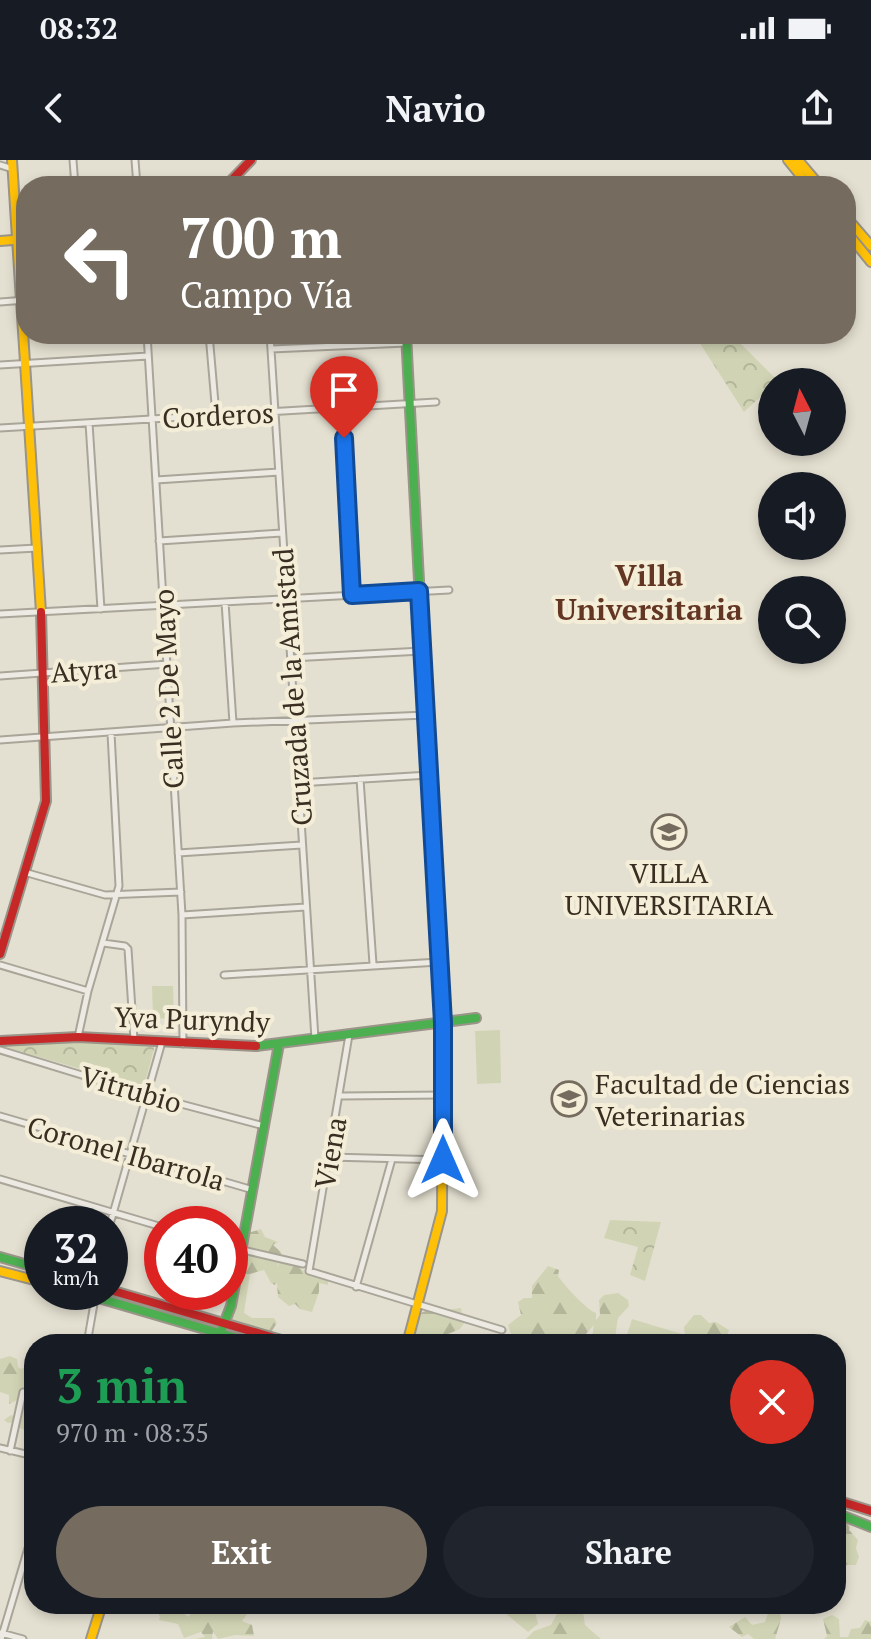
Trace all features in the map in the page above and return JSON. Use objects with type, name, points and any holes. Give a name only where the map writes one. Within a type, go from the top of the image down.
[{"type":"main road","points":[[788,160],[801,176]]},
{"type":"main road","points":[[798,160],[812,176]]},
{"type":"main road","points":[[12,164],[16,194]]},
{"type":"main road","points":[[856,229],[871,246]]},
{"type":"main road","points":[[856,243],[871,262]]},
{"type":"main road","points":[[0,954],[46,801],[44,673],[24,344]]},
{"type":"main road","points":[[406,344],[443,1023],[442,1215],[410,1334]]},
{"type":"main road","name":"Yva Puryndy","points":[[0,1041],[78,1037],[229,1047],[315,1040],[476,1018]]},
{"type":"main road","points":[[248,1220],[279,1044]]},
{"type":"main road","points":[[0,1257],[24,1264]]},
{"type":"main road","points":[[0,1271],[24,1277]]},
{"type":"main road","points":[[128,1295],[262,1334]]},
{"type":"main road","points":[[128,1307],[222,1334],[229,1310]]},
{"type":"main road","points":[[846,1503],[871,1511]]},
{"type":"main road","points":[[846,1517],[871,1527]]},
{"type":"main road","points":[[91,1639],[99,1614]]},
{"type":"street","points":[[0,165],[12,164]]},
{"type":"street","name":"Calle 2 De Mayo","points":[[147,344],[181,892],[183,1044]]},
{"type":"street","points":[[210,344],[216,415]]},
{"type":"street","name":"Cruzada de la Amistad","points":[[271,344],[315,1040]]},
{"type":"street","points":[[271,349],[332,344]]},
{"type":"street","points":[[0,365],[148,356]]},
{"type":"street","name":"Corderos","points":[[0,428],[436,402]]},
{"type":"street","points":[[342,407],[352,595]]},
{"type":"street","points":[[89,423],[101,609]]},
{"type":"street","points":[[156,480],[279,472]]},
{"type":"street","points":[[159,541],[283,533]]},
{"type":"street","points":[[0,550],[37,548]]},
{"type":"street","points":[[0,614],[449,590]]},
{"type":"street","points":[[225,602],[233,723]]},
{"type":"street","points":[[291,658],[422,651]]},
{"type":"street","name":"Atyra","points":[[0,676],[168,664]]},
{"type":"street","points":[[0,740],[233,723],[426,715]]},
{"type":"street","points":[[78,1037],[88,991],[119,886],[111,733]]},
{"type":"street","points":[[298,783],[429,775]]},
{"type":"street","points":[[360,779],[373,964]]},
{"type":"street","points":[[178,853],[302,845]]},
{"type":"street","points":[[24,872],[105,895],[181,892]]},
{"type":"street","points":[[182,915],[306,907]]},
{"type":"street","points":[[103,943],[128,949],[134,1040]]},
{"type":"street","points":[[224,975],[439,962]]},
{"type":"street","points":[[0,965],[88,991]]},
{"type":"street","name":"Viena","points":[[349,1035],[341,1096],[308,1270],[356,1287]]},
{"type":"street","points":[[115,1206],[162,1042]]},
{"type":"street","name":"Vitrubio","points":[[0,1050],[147,1095],[264,1126]]},
{"type":"street","points":[[341,1096],[443,1095]]},
{"type":"street","name":"Coronel Ibarrola","points":[[0,1116],[253,1190]]},
{"type":"street","points":[[330,1157],[443,1160]]},
{"type":"street","points":[[392,1159],[356,1287],[502,1330]]},
{"type":"street","points":[[0,1179],[90,1206]]},
{"type":"street","points":[[248,1252],[303,1264]]},
{"type":"street","points":[[89,1334],[93,1310]]},
{"type":"street","points":[[10,1451],[23,1392]]},
{"type":"street","points":[[0,1448],[24,1454]]},
{"type":"street","points":[[23,1639],[1,1635],[24,1560]]},
{"type":"green space","points":[[700,344],[741,344],[765,368],[758,368],[758,399],[744,412]]},
{"type":"green space","points":[[152,986],[173,986],[174,1018],[153,1019]]},
{"type":"green space","points":[[500,1030],[501,1083],[477,1084],[475,1031]]},
{"type":"green space","points":[[83,1042],[155,1045],[144,1087],[0,1046]]},
{"type":"green space","points":[[610,1220],[661,1222],[645,1281],[630,1275],[638,1247],[604,1238]]},
{"type":"green space","points":[[261,1229],[265,1237],[278,1242],[273,1245],[282,1256],[269,1257],[279,1262],[277,1268],[280,1262],[289,1263],[328,1281],[328,1285],[319,1283],[312,1312],[295,1304],[289,1306],[278,1297],[277,1283],[271,1283],[264,1270],[250,1274],[248,1287],[248,1233]]},
{"type":"green space","points":[[548,1266],[559,1270],[558,1276],[582,1303],[596,1313],[596,1320],[600,1315],[599,1300],[604,1295],[618,1293],[628,1300],[629,1306],[618,1318],[616,1334],[593,1334],[594,1325],[586,1334],[511,1334],[508,1325],[521,1315],[518,1302],[532,1298],[532,1286]]},
{"type":"green space","points":[[440,1306],[444,1310],[461,1308],[462,1315],[468,1318],[460,1329],[448,1334],[415,1334],[420,1313]]},
{"type":"green space","points":[[232,1310],[244,1310],[252,1318],[274,1318],[277,1323],[270,1334],[233,1324],[230,1316]]},
{"type":"green space","points":[[694,1315],[701,1315],[709,1323],[716,1322],[729,1330],[728,1334],[685,1334],[684,1327]]},
{"type":"green space","points":[[632,1319],[682,1334],[627,1334]]},
{"type":"green space","points":[[10,1356],[17,1359],[18,1367],[24,1368],[24,1430],[18,1427],[17,1422],[4,1420],[11,1415],[17,1417],[18,1405],[22,1402],[19,1399],[9,1404],[9,1395],[0,1392],[0,1359]]},
{"type":"green space","points":[[846,1520],[849,1530],[858,1540],[856,1565],[846,1565]]},
{"type":"green space","points":[[159,1614],[184,1614],[189,1617],[190,1614],[247,1614],[242,1621],[252,1625],[254,1636],[235,1635],[218,1639],[213,1631],[212,1639],[195,1639],[205,1637],[201,1632],[184,1638],[178,1624],[159,1620]]},
{"type":"green space","points":[[506,1614],[536,1614],[538,1624],[528,1632]]},
{"type":"green space","points":[[557,1614],[583,1614],[585,1625],[601,1639],[526,1639],[534,1631],[551,1625]]},
{"type":"green space","points":[[768,1614],[780,1614],[775,1639],[754,1639],[748,1634],[742,1637],[729,1627],[745,1617],[752,1625],[765,1622]]},
{"type":"green space","points":[[832,1615],[839,1619],[840,1637],[848,1637],[851,1629],[860,1628],[865,1620],[871,1622],[871,1639],[824,1639],[827,1636],[823,1619]]},
{"type":"traffic: fast","points":[[407,344],[430,790]]},
{"type":"traffic: fast","points":[[256,1046],[476,1018]]},
{"type":"traffic: fast","points":[[220,1334],[231,1306],[279,1044]]},
{"type":"traffic: fast","points":[[0,1257],[24,1264]]},
{"type":"traffic: fast","points":[[128,1307],[222,1334]]},
{"type":"traffic: fast","points":[[846,1517],[871,1527]]},
{"type":"traffic: slow","points":[[12,160],[16,222]]},
{"type":"traffic: slow","points":[[788,160],[801,176]]},
{"type":"traffic: slow","points":[[798,160],[812,176]]},
{"type":"traffic: slow","points":[[856,229],[871,246]]},
{"type":"traffic: slow","points":[[0,241],[16,240]]},
{"type":"traffic: slow","points":[[856,243],[871,262]]},
{"type":"traffic: slow","points":[[24,344],[41,612]]},
{"type":"traffic: slow","points":[[410,1334],[442,1211],[443,1023],[430,790]]},
{"type":"traffic: slow","points":[[0,1271],[24,1277]]},
{"type":"traffic: slow","points":[[91,1639],[99,1614]]},
{"type":"traffic: jam","points":[[236,176],[251,160]]},
{"type":"traffic: jam","points":[[0,954],[46,801],[41,612]]},
{"type":"traffic: jam","points":[[0,1041],[78,1037],[256,1046]]},
{"type":"traffic: jam","points":[[128,1295],[261,1334]]},
{"type":"traffic: jam","points":[[846,1503],[871,1511]]},
{"type":"place","name":"VILLA UNIVERSITARIA","points":[[669,832]]},
{"type":"place","name":"Facultad de Ciencias Veterinarias","points":[[569,1099]]},
{"type":"district","name":"Villa Universitaria","points":[[649,592]]},
{"type":"route","points":[[344,438],[352,595],[419,591],[443,1023],[443,1160]]}]
